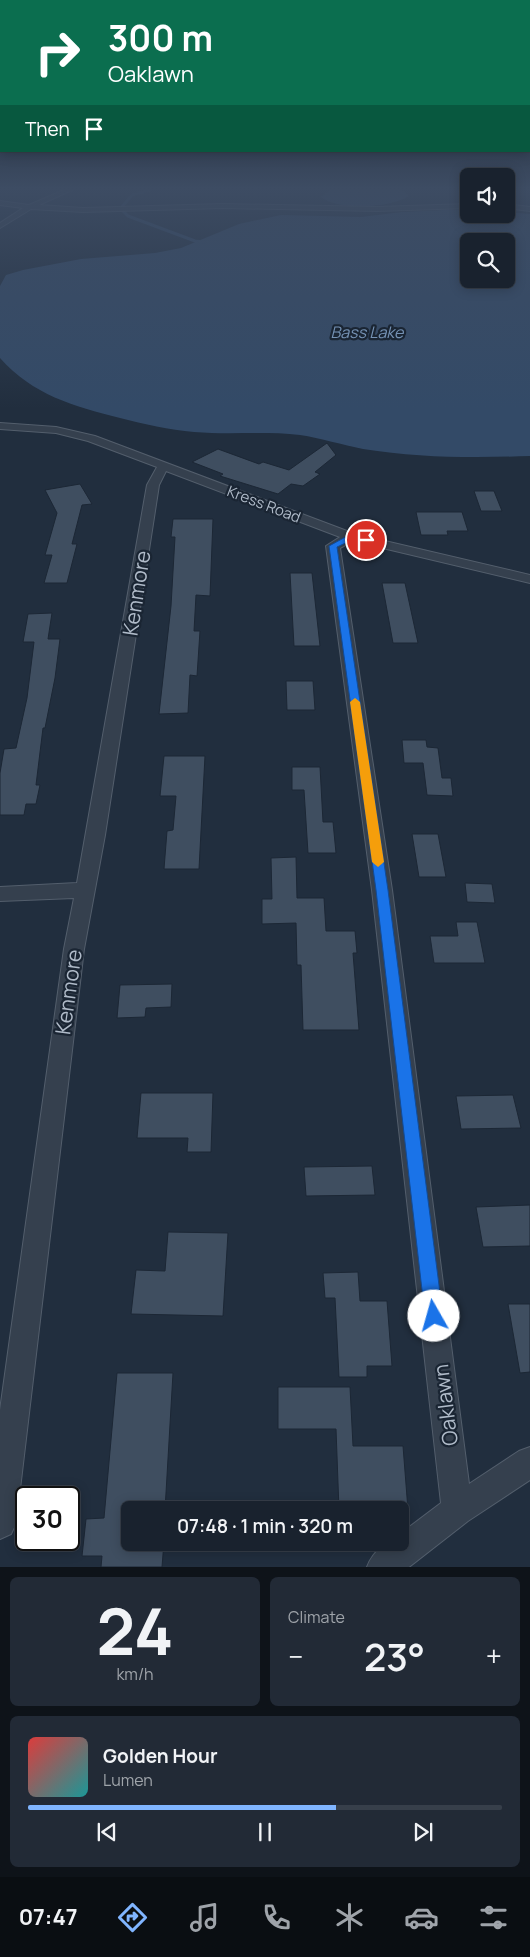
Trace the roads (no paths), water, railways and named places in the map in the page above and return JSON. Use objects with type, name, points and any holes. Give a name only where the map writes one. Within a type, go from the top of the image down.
[{"type":"street","name":"Kress Road","points":[[0,426],[56,430],[82,436],[351,537],[530,579]]},
{"type":"street","name":"Kenmore","points":[[0,1522],[74,949],[86,890],[153,485],[163,466]]},
{"type":"street","name":"Oaklawn","points":[[351,537],[333,546],[382,890],[457,1510]]},
{"type":"street","points":[[0,894],[86,890]]},
{"type":"street","points":[[383,1567],[457,1510],[530,1462]]},
{"type":"water","name":"Bass Lake","points":[[59,263],[460,263],[460,288],[515,288],[515,263],[530,263],[530,456],[426,456],[363,449],[300,435],[185,431],[138,422],[70,403],[40,390],[26,381],[0,358],[0,286],[6,275]]}]
